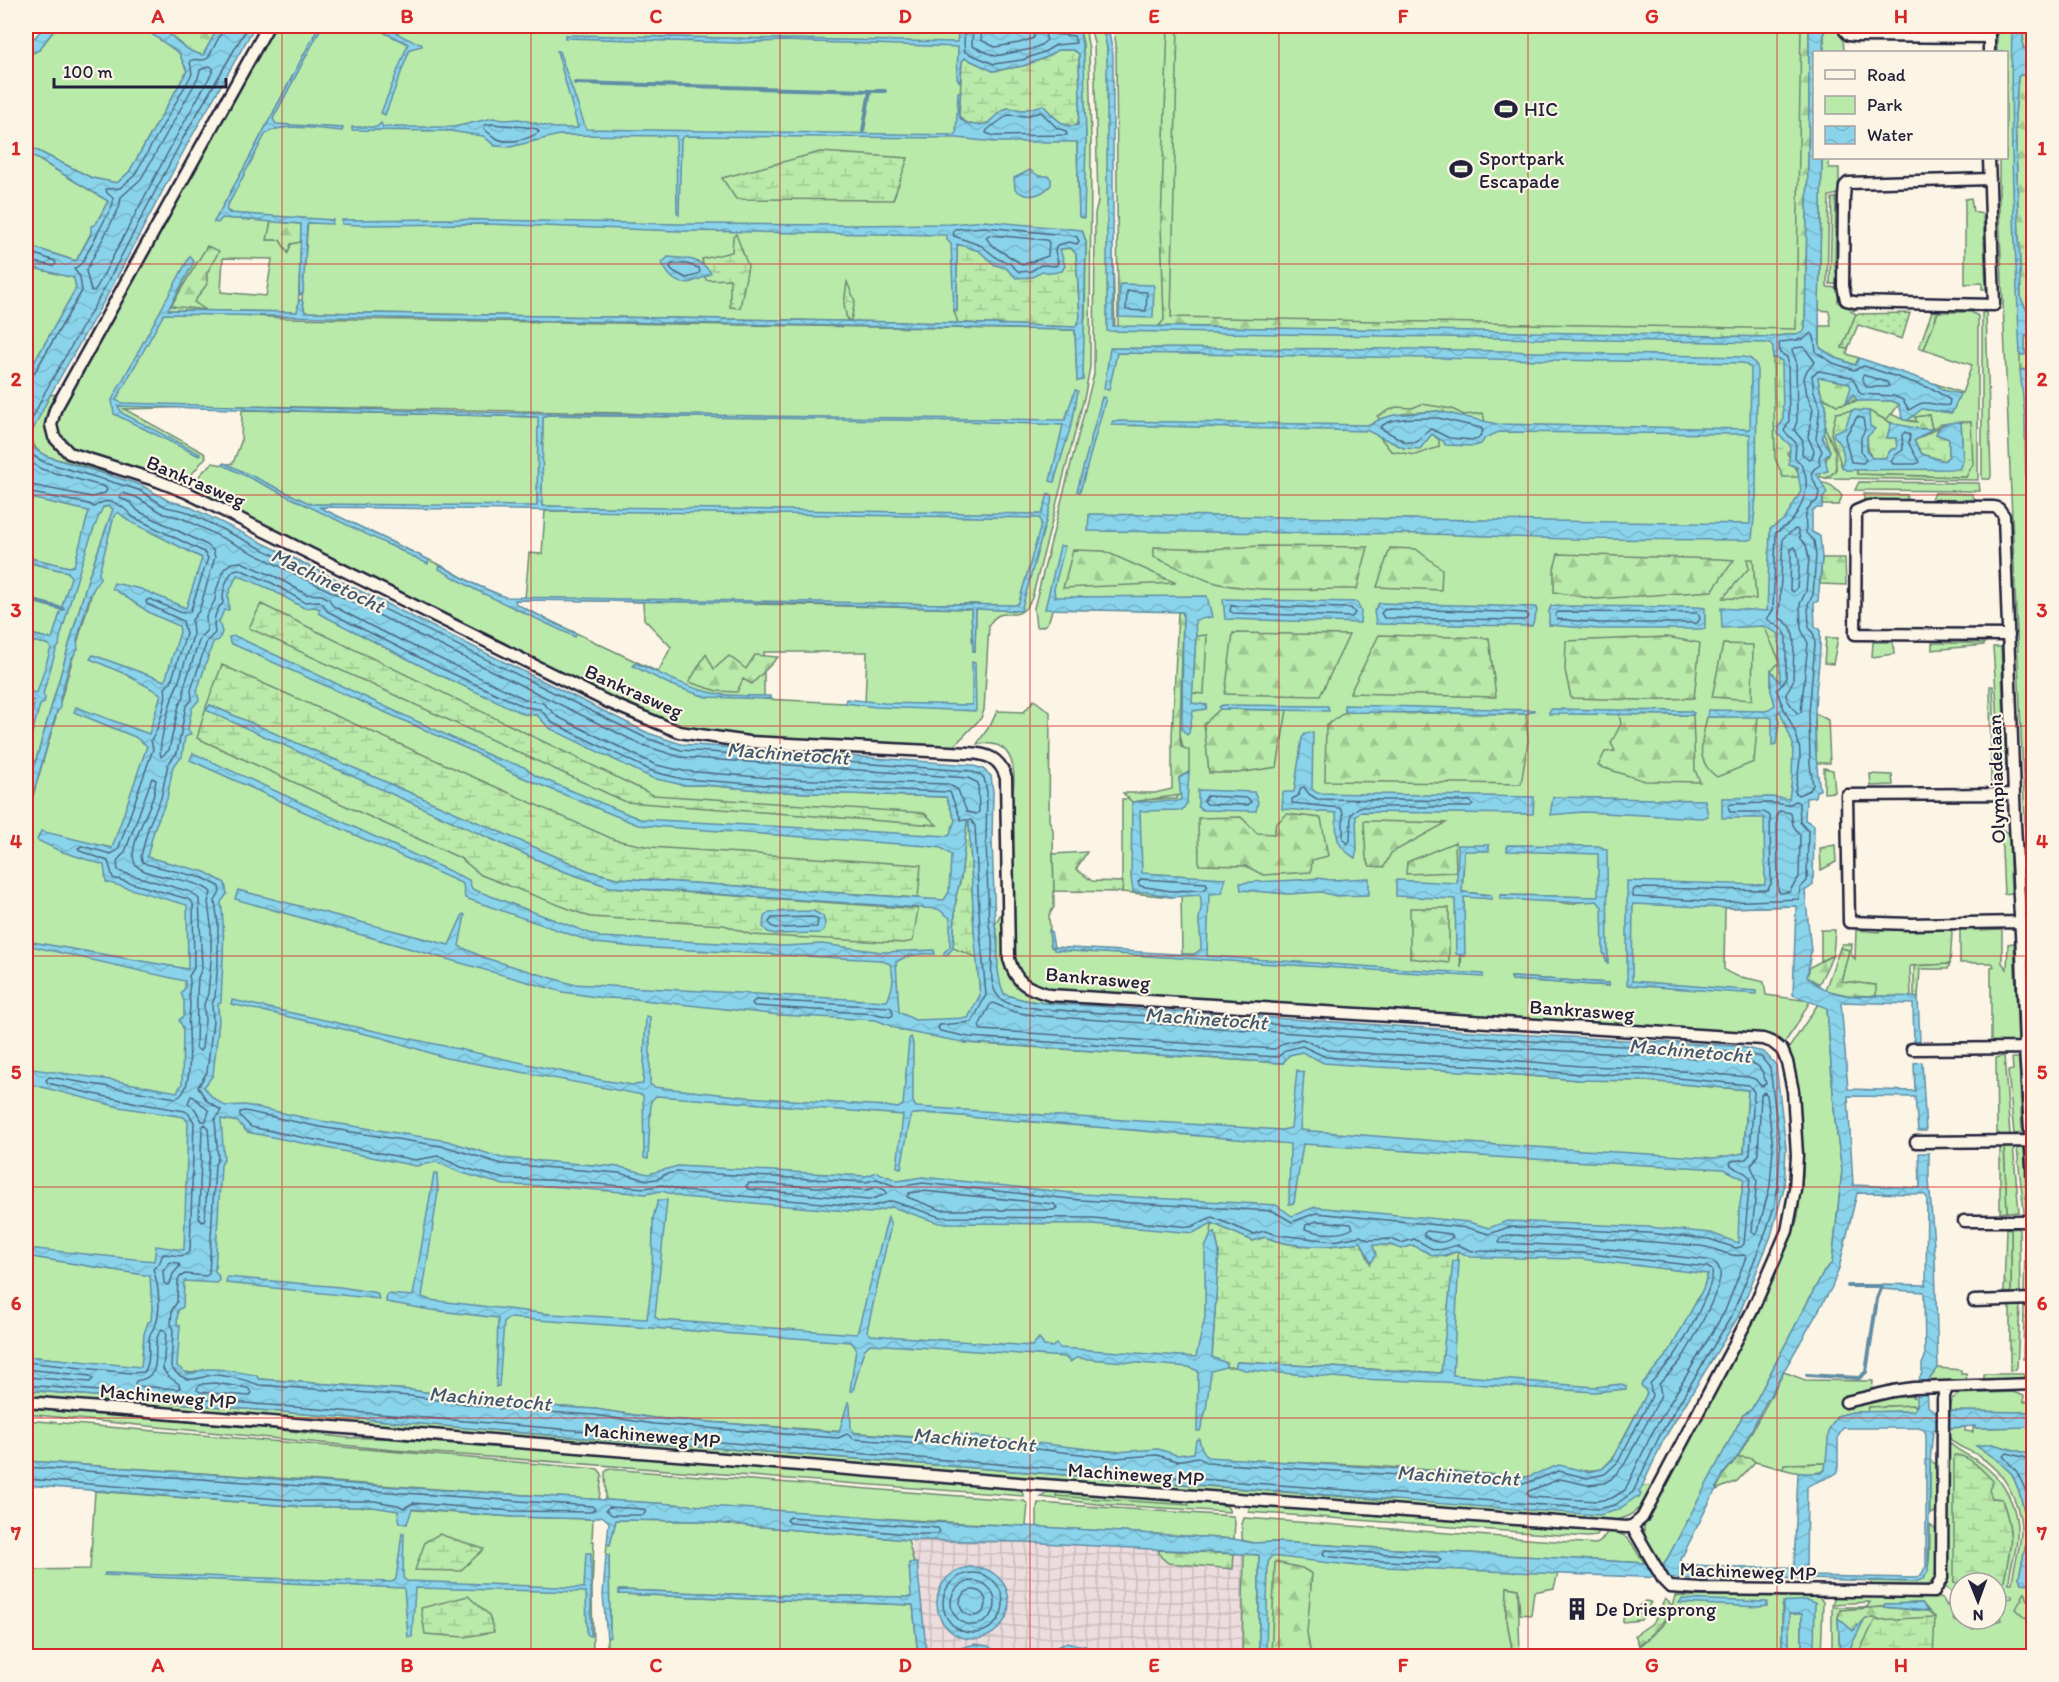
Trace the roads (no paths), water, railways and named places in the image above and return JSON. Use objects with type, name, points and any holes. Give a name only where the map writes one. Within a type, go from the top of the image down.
[{"type":"street","name":"Bankrasweg","points":[[268,26],[55,410],[51,424],[54,437],[69,453],[186,492],[608,702],[680,732],[749,742],[985,754],[996,759],[1006,778],[1009,959],[1014,976],[1025,986],[1035,990],[1050,995],[1763,1039],[1772,1042],[1782,1050],[1787,1062],[1794,1102],[1795,1189],[1787,1232],[1752,1311],[1642,1518],[1632,1526]]},
{"type":"street","points":[[1845,26],[1845,31],[1849,35],[1856,36],[1989,37]]},
{"type":"street","points":[[1989,26],[1989,51]]},
{"type":"street","points":[[1989,159],[1990,179],[1994,305],[1845,300],[1843,286],[1844,197],[1845,186],[1848,183],[1990,179]]},
{"type":"street","name":"Olympiadelaan","points":[[2009,635],[1855,634],[1856,511],[1868,506],[1994,507],[1999,509],[2004,516],[2009,635],[2014,794],[2025,1048],[2034,1195]]},
{"type":"street","points":[[2014,794],[1847,795],[1850,922],[1910,924],[2021,922]]},
{"type":"street","points":[[1912,1049],[2025,1048]]},
{"type":"street","points":[[1916,1142],[2030,1141]]},
{"type":"street","points":[[1964,1221],[2034,1221]]},
{"type":"street","points":[[1974,1301],[2034,1299]]},
{"type":"street","points":[[1846,1402],[1893,1390],[2034,1384]]},
{"type":"street","name":"Machineweg MP","points":[[26,1402],[1088,1489],[1619,1527],[1632,1526],[1664,1581],[1670,1587],[1679,1589],[1934,1592],[1942,1578],[1942,1428],[1943,1400],[1947,1388]]},
{"type":"water","points":[[45,26],[57,26],[39,50],[26,56],[26,47]]},
{"type":"water","name":"Machinetocht","points":[[140,26],[160,28],[188,49],[203,55],[219,26],[255,26],[50,395],[32,432],[30,441],[36,450],[46,456],[141,485],[169,501],[186,505],[648,733],[681,744],[971,765],[983,769],[991,776],[993,792],[995,925],[999,976],[1004,994],[1029,1001],[1055,1004],[1736,1046],[1764,1052],[1776,1065],[1786,1148],[1784,1188],[1771,1236],[1738,1317],[1664,1439],[1639,1493],[1641,1494],[1639,1498],[1636,1497],[1618,1510],[1599,1515],[572,1437],[26,1390],[26,1356],[141,1367],[144,1334],[148,1322],[151,1321],[152,1307],[150,1276],[26,1256],[26,1248],[154,1261],[156,1246],[184,1250],[188,1122],[184,1117],[119,1107],[26,1083],[26,1068],[177,1092],[182,1084],[183,1028],[179,1020],[184,1016],[184,1001],[181,993],[185,988],[185,981],[26,945],[26,941],[188,969],[187,905],[106,882],[104,865],[60,851],[37,840],[41,831],[112,848],[147,746],[135,737],[74,712],[76,707],[149,734],[161,694],[125,674],[90,659],[93,655],[165,681],[180,632],[179,626],[150,613],[112,588],[114,583],[141,589],[186,608],[202,558],[129,521],[118,512],[114,516],[99,573],[100,578],[90,595],[77,640],[78,649],[71,659],[60,699],[60,709],[57,711],[26,819],[26,795],[88,579],[113,509],[109,506],[103,507],[90,538],[43,694],[44,703],[40,705],[26,754],[26,733],[35,701],[26,698],[26,691],[37,693],[51,648],[47,644],[26,640],[26,633],[52,639],[71,577],[68,572],[26,562],[26,557],[69,567],[74,566],[89,511],[26,497],[26,377],[76,288],[74,278],[26,266],[26,245],[76,261],[91,234],[91,226],[96,224],[108,201],[26,152],[26,145],[92,178],[117,183],[129,172],[187,71],[179,53]],"holes":[[[237,575],[270,589],[304,608],[316,607],[320,609],[318,613],[433,672],[524,714],[537,715],[549,728],[652,778],[683,785],[781,792],[946,797],[955,820],[949,836],[640,819],[536,776],[524,767],[493,757],[235,636],[229,637],[230,643],[474,752],[514,774],[638,825],[927,846],[941,848],[951,855],[949,892],[944,900],[617,878],[589,871],[210,705],[206,710],[560,870],[610,887],[938,909],[950,918],[950,947],[944,955],[947,955],[953,948],[956,896],[961,878],[967,822],[969,822],[974,931],[980,995],[968,1018],[915,1020],[899,1012],[896,962],[915,955],[935,954],[934,950],[882,952],[822,944],[783,946],[600,937],[472,889],[469,880],[193,753],[190,760],[463,884],[465,898],[595,943],[880,960],[890,964],[893,982],[887,1001],[572,984],[485,958],[459,946],[465,915],[463,914],[449,945],[238,890],[235,899],[563,992],[603,998],[634,999],[779,1015],[876,1020],[903,1031],[968,1043],[1283,1063],[1289,1055],[1302,1052],[1324,1063],[1579,1080],[1646,1081],[1748,1090],[1744,1153],[1715,1158],[1450,1142],[1300,1130],[1304,1073],[1297,1070],[1291,1128],[1282,1130],[916,1107],[913,1102],[913,1043],[911,1037],[903,1105],[898,1108],[747,1097],[654,1087],[650,1084],[650,1017],[646,1016],[643,1084],[633,1085],[232,1000],[231,1004],[383,1038],[446,1058],[643,1095],[644,1158],[648,1159],[651,1101],[656,1096],[903,1115],[897,1167],[901,1168],[911,1115],[924,1113],[1290,1144],[1289,1204],[1294,1203],[1303,1144],[1724,1169],[1744,1179],[1739,1210],[1738,1243],[1711,1233],[1648,1227],[1507,1221],[1489,1228],[1469,1222],[1315,1207],[1292,1216],[1276,1205],[1081,1194],[922,1177],[898,1181],[877,1172],[866,1176],[678,1166],[648,1174],[620,1167],[502,1158],[448,1141],[321,1121],[245,1105],[225,1106],[212,1097],[204,1087],[213,1075],[219,1021],[218,1004],[221,1003],[223,940],[221,902],[227,894],[225,883],[205,872],[147,857],[155,827],[167,799],[173,766],[182,757],[185,737],[191,734],[188,729],[192,708],[199,700],[197,691],[213,642],[219,640],[222,632],[219,622],[224,610],[229,610],[228,595]],[[221,1119],[238,1122],[247,1132],[416,1166],[437,1162],[459,1172],[504,1185],[549,1186],[646,1194],[662,1191],[682,1197],[870,1213],[892,1207],[939,1223],[1092,1224],[1193,1233],[1212,1223],[1253,1241],[1265,1237],[1288,1244],[1313,1246],[1361,1242],[1371,1263],[1376,1255],[1373,1245],[1391,1245],[1401,1249],[1413,1245],[1435,1256],[1458,1251],[1470,1257],[1581,1259],[1708,1274],[1703,1289],[1669,1352],[1641,1385],[1647,1393],[1613,1459],[1602,1469],[1588,1472],[1559,1465],[1527,1477],[1207,1457],[1199,1439],[1196,1440],[1194,1453],[1177,1455],[1158,1449],[1116,1452],[948,1433],[920,1438],[855,1433],[851,1428],[848,1402],[839,1432],[654,1418],[595,1409],[500,1403],[495,1398],[489,1401],[410,1390],[259,1379],[256,1375],[224,1370],[208,1369],[186,1373],[177,1366],[180,1325],[177,1324],[178,1310],[183,1307],[184,1281],[217,1283],[219,1281],[215,1271],[221,1165],[224,1160]]]},
{"type":"water","points":[[319,26],[322,26],[273,119],[276,124],[343,128],[342,131],[290,127],[280,128],[265,135],[226,209],[229,213],[333,220],[332,224],[309,223],[307,225],[303,294],[299,295],[301,224],[222,218],[218,223],[214,222]]},
{"type":"water","points":[[375,26],[387,28],[409,40],[421,43],[422,46],[410,49],[385,115],[381,113],[408,44]]},
{"type":"water","points":[[959,26],[1052,26],[1070,31],[1071,26],[1079,26],[1084,57],[1086,142],[1084,218],[1079,217],[1077,142],[994,142],[957,138],[685,136],[681,139],[679,215],[677,213],[676,136],[559,135],[510,147],[495,146],[483,136],[450,131],[352,130],[352,127],[377,127],[381,123],[383,127],[454,127],[493,118],[519,119],[554,128],[578,128],[557,51],[559,51],[586,129],[956,135],[958,92],[961,92],[960,118],[969,124],[988,123],[1008,108],[1024,110],[1043,105],[1063,124],[1078,125],[1079,54],[1073,50],[1057,50],[1047,57],[1023,66],[993,71],[965,58],[962,61],[960,82],[957,79],[958,47],[783,41],[737,43],[565,38],[565,35],[957,42]]},
{"type":"water","points":[[1102,26],[1108,26],[1113,55],[1113,326],[1769,337],[1802,333],[1805,329],[1809,26],[1824,26],[1823,51],[1813,51],[1813,159],[1822,159],[1820,348],[1836,358],[1855,365],[1859,358],[1936,384],[1942,390],[1960,394],[1952,413],[1922,409],[1908,420],[1903,420],[1899,404],[1892,401],[1855,401],[1857,400],[1853,394],[1846,402],[1851,387],[1849,383],[1818,377],[1820,391],[1826,405],[1822,438],[1830,451],[1825,458],[1828,471],[1817,474],[1827,493],[1823,498],[1822,508],[1812,511],[1812,532],[1820,536],[1822,558],[1818,601],[1814,603],[1815,627],[1820,629],[1815,722],[1820,790],[1816,791],[1815,797],[1806,798],[1805,820],[1814,825],[1813,885],[1805,891],[1811,951],[1807,977],[1822,988],[1838,994],[1918,998],[1920,1042],[1914,1043],[1913,1004],[1841,1002],[1848,1089],[1915,1091],[1914,1063],[1922,1062],[1926,1131],[1918,1131],[1915,1097],[1848,1096],[1853,1185],[1920,1188],[1919,1153],[1929,1153],[1938,1368],[1927,1382],[1928,1406],[1933,1411],[2033,1412],[2033,1427],[1976,1428],[1975,1426],[1933,1431],[1930,1461],[1928,1572],[1923,1579],[1915,1582],[1737,1577],[1719,1580],[1357,1566],[1271,1556],[1268,1563],[1266,1656],[1259,1656],[1259,1555],[1024,1542],[908,1540],[696,1521],[616,1520],[610,1545],[607,1544],[609,1522],[602,1516],[593,1519],[513,1517],[412,1509],[407,1524],[400,1523],[398,1511],[373,1507],[303,1507],[26,1485],[26,1461],[835,1514],[926,1522],[1234,1539],[1253,1543],[1275,1542],[1645,1563],[1661,1567],[1743,1415],[1751,1410],[1824,1271],[1832,1263],[1842,1171],[1835,1120],[1827,1008],[1793,995],[1796,906],[1725,908],[1633,904],[1632,981],[1756,991],[1756,994],[1627,985],[1627,881],[1765,885],[1764,818],[1722,818],[1722,798],[1789,799],[1793,744],[1780,711],[1777,714],[1779,721],[1776,744],[1772,746],[1772,718],[1707,717],[1708,710],[1766,711],[1775,705],[1771,691],[1771,670],[1780,683],[1779,634],[1764,626],[1722,628],[1721,608],[1767,611],[1770,529],[1785,519],[1801,491],[1797,467],[1789,464],[1790,445],[1778,434],[1778,427],[1783,421],[1782,361],[1773,357],[1773,348],[1770,343],[1107,331],[1107,47]],"holes":[[[1857,1193],[1923,1194],[1927,1197],[1926,1285],[1882,1284],[1882,1289],[1924,1292],[1925,1357],[1922,1373],[1917,1382],[1917,1406],[1913,1411],[1853,1412],[1837,1416],[1829,1430],[1825,1470],[1821,1473],[1798,1473],[1794,1567],[1737,1568],[1682,1564],[1681,1559],[1724,1473],[1738,1456],[1832,1287],[1839,1268]],[[1843,1428],[1919,1428],[1926,1434],[1926,1566],[1921,1575],[1916,1578],[1806,1576],[1807,1487],[1838,1472],[1838,1437]]]},
{"type":"water","points":[[2012,26],[2023,26],[2023,48],[2034,48],[2033,75],[2018,77],[2015,116],[2021,299],[2027,311],[2034,315],[2033,332],[2025,337],[2025,355],[2020,355],[2014,231]]},
{"type":"water","points":[[1030,170],[1039,176],[1048,176],[1051,179],[1051,185],[1043,192],[1034,195],[1024,195],[1015,189],[1014,178]]},
{"type":"water","points":[[443,219],[849,225],[951,224],[984,221],[1082,230],[1086,242],[1083,380],[1077,381],[1075,330],[164,314],[116,400],[122,403],[462,412],[1065,420],[1075,390],[1078,391],[1073,419],[1054,482],[1050,481],[1063,425],[961,421],[547,415],[543,417],[542,506],[1042,514],[1048,494],[1053,496],[1021,611],[976,609],[975,651],[973,651],[971,609],[769,603],[515,600],[516,604],[576,634],[575,637],[476,590],[439,569],[440,565],[474,584],[505,597],[1016,605],[1019,602],[1041,525],[1040,518],[319,507],[429,560],[428,564],[223,465],[224,463],[229,465],[311,504],[537,506],[538,417],[118,406],[122,413],[200,454],[199,456],[114,414],[112,400],[190,256],[194,262],[168,310],[297,312],[299,300],[302,300],[305,312],[1076,327],[1080,317],[1076,254],[1071,248],[1060,249],[1065,266],[1062,271],[1052,273],[1042,271],[1033,277],[1016,278],[1006,268],[995,265],[979,251],[957,244],[957,311],[954,311],[951,244],[947,240],[947,235],[679,231],[486,224],[342,224],[342,220]]},
{"type":"water","points":[[668,257],[697,261],[711,273],[689,283],[677,281],[667,272],[662,263]]},
{"type":"water","points":[[1120,284],[1154,285],[1153,318],[1119,317]]},
{"type":"water","points":[[1110,348],[1417,349],[1751,359],[1757,366],[1756,497],[1752,539],[1569,539],[1430,534],[1088,531],[1089,514],[1750,524],[1750,434],[1499,432],[1474,446],[1445,445],[1432,434],[1420,449],[1404,448],[1368,431],[1111,425],[1113,421],[1370,425],[1394,415],[1438,411],[1497,424],[1750,429],[1751,368],[1743,363],[1117,353],[1109,390],[1104,389]]},
{"type":"water","points":[[2020,370],[2026,370],[2034,451],[2033,687],[2025,418]]},
{"type":"water","points":[[1102,397],[1106,398],[1080,492],[1077,491]]},
{"type":"water","points":[[1854,410],[1869,411],[1870,426],[1875,429],[1867,437],[1867,451],[1872,458],[1885,458],[1891,450],[1897,448],[1896,438],[1887,438],[1891,423],[1932,429],[1914,441],[1922,454],[1944,461],[1949,456],[1949,439],[1936,434],[1943,425],[1961,422],[1963,461],[1959,469],[1846,470],[1842,467],[1843,449],[1833,435],[1834,432],[1845,428]]},
{"type":"water","points":[[1060,546],[1065,546],[1054,589],[1055,597],[1207,596],[1212,617],[1195,620],[1192,703],[1207,705],[1206,709],[1193,711],[1187,735],[1182,729],[1183,612],[1045,609]]},
{"type":"water","points":[[1223,599],[1357,602],[1361,611],[1360,623],[1225,619]]},
{"type":"water","points":[[1379,603],[1536,607],[1537,611],[1532,626],[1376,624],[1374,611]]},
{"type":"water","points":[[1551,606],[1705,608],[1705,629],[1598,629],[1549,625]]},
{"type":"water","points":[[972,662],[975,663],[976,711],[876,707],[845,703],[846,699],[884,703],[972,705]]},
{"type":"water","points":[[635,663],[705,691],[729,695],[771,696],[771,699],[706,697],[671,685],[633,666]]},
{"type":"water","points":[[1222,705],[1328,706],[1329,711],[1220,709]]},
{"type":"water","points":[[1344,705],[1535,710],[1526,714],[1345,712]]},
{"type":"water","points":[[1551,709],[1690,711],[1694,713],[1693,715],[1549,714]]},
{"type":"water","points":[[1313,732],[1312,789],[1317,793],[1534,797],[1533,814],[1361,812],[1356,816],[1357,850],[1355,858],[1340,844],[1336,813],[1282,809],[1283,792],[1294,792],[1302,738],[1305,734]]},
{"type":"water","points":[[1189,772],[1187,803],[1182,810],[1140,811],[1142,873],[1225,878],[1222,893],[1209,894],[1207,956],[1483,974],[1483,977],[1054,950],[1050,944],[1049,930],[1054,947],[1193,955],[1201,949],[1200,895],[1171,897],[1147,892],[1133,892],[1131,877],[1132,802],[1178,801],[1181,799],[1179,778]]},
{"type":"water","points":[[1198,790],[1254,792],[1258,802],[1256,811],[1203,810],[1198,807]]},
{"type":"water","points":[[1553,797],[1705,800],[1708,816],[1702,818],[1583,812],[1550,815]]},
{"type":"water","points":[[1458,845],[1489,845],[1489,851],[1464,851],[1462,892],[1491,895],[1492,899],[1464,897],[1465,956],[1456,954],[1455,899],[1396,896],[1396,880],[1457,883]]},
{"type":"water","points":[[1507,845],[1599,846],[1607,850],[1608,965],[1603,952],[1602,907],[1597,901],[1500,899],[1500,895],[1598,897],[1598,854],[1507,851]]},
{"type":"water","points":[[1317,878],[1331,880],[1369,878],[1369,895],[1336,896],[1321,892],[1288,894],[1241,890],[1240,883],[1298,880]]},
{"type":"water","points":[[813,911],[823,916],[825,927],[821,933],[775,934],[763,927],[764,917],[769,912]]},
{"type":"water","points":[[1511,977],[1608,983],[1609,986],[1512,980]]},
{"type":"water","points":[[434,1173],[437,1173],[438,1192],[422,1297],[430,1300],[550,1314],[647,1319],[652,1280],[653,1218],[658,1200],[667,1200],[655,1317],[660,1320],[857,1334],[888,1217],[891,1225],[867,1331],[871,1335],[1032,1346],[1039,1338],[1044,1346],[1052,1347],[1056,1344],[1060,1348],[1196,1357],[1205,1317],[1205,1248],[1211,1234],[1215,1233],[1219,1251],[1212,1357],[1226,1363],[1226,1367],[1211,1371],[1206,1410],[1200,1431],[1197,1431],[1198,1371],[1189,1367],[1076,1358],[1070,1362],[1065,1357],[870,1344],[864,1350],[853,1391],[850,1391],[856,1348],[851,1342],[509,1318],[504,1322],[499,1386],[496,1387],[498,1318],[386,1302],[387,1294],[413,1296]]},
{"type":"water","points":[[1459,1260],[1453,1375],[1595,1387],[1621,1384],[1626,1386],[1626,1389],[1595,1392],[1356,1379],[1245,1370],[1235,1367],[1237,1362],[1441,1373],[1453,1261]]},
{"type":"water","points":[[227,1277],[340,1287],[377,1293],[379,1299],[226,1283]]},
{"type":"water","points":[[1992,1444],[2033,1455],[2033,1584],[2021,1583],[2019,1577],[2029,1530],[2012,1474],[1995,1458],[1976,1446]]},
{"type":"water","points":[[402,1533],[404,1533],[403,1578],[407,1581],[584,1588],[586,1553],[591,1553],[591,1636],[587,1635],[586,1592],[415,1588],[412,1637],[408,1637],[404,1588],[104,1575],[105,1573],[392,1582],[396,1579]]},
{"type":"water","points":[[606,1555],[609,1555],[610,1637],[607,1638],[603,1595]]},
{"type":"water","points":[[909,1563],[917,1563],[927,1656],[918,1656],[913,1605],[619,1594],[619,1590],[911,1597]]},
{"type":"water","points":[[973,1567],[993,1573],[1003,1583],[1009,1603],[1003,1623],[993,1633],[973,1639],[953,1633],[943,1623],[937,1603],[943,1583],[953,1573]]},
{"type":"water","points":[[1682,1599],[1767,1602],[1767,1606],[1679,1603]]},
{"type":"water","points":[[1806,1600],[1815,1603],[1814,1651],[1802,1652],[1802,1614],[1789,1614],[1789,1656],[1782,1656],[1783,1602]]},
{"type":"water","points":[[1922,1603],[1928,1611],[1883,1607],[1885,1604]]},
{"type":"water","points":[[1838,1618],[1853,1631],[1865,1618],[1846,1656],[1840,1656]]},
{"type":"water","points":[[1067,1643],[1085,1646],[1098,1656],[1047,1656],[1057,1647]]},
{"type":"water","points":[[975,1644],[988,1646],[1002,1656],[948,1656],[957,1649]]},
{"type":"waterway","points":[[575,83],[870,91]]},
{"type":"waterway","points":[[863,131],[870,91],[885,91]]},
{"type":"waterway","points":[[26,599],[63,609]]},
{"type":"waterway","points":[[1807,1375],[1859,1378],[1866,1372],[1877,1299],[1882,1286],[1848,1286]]},
{"type":"place","name":"HIC","points":[[1506,109]]},
{"type":"place","name":"Sportpark Escapade","points":[[1461,169]]},
{"type":"place","name":"De Driesprong","points":[[1577,1609]]}]
